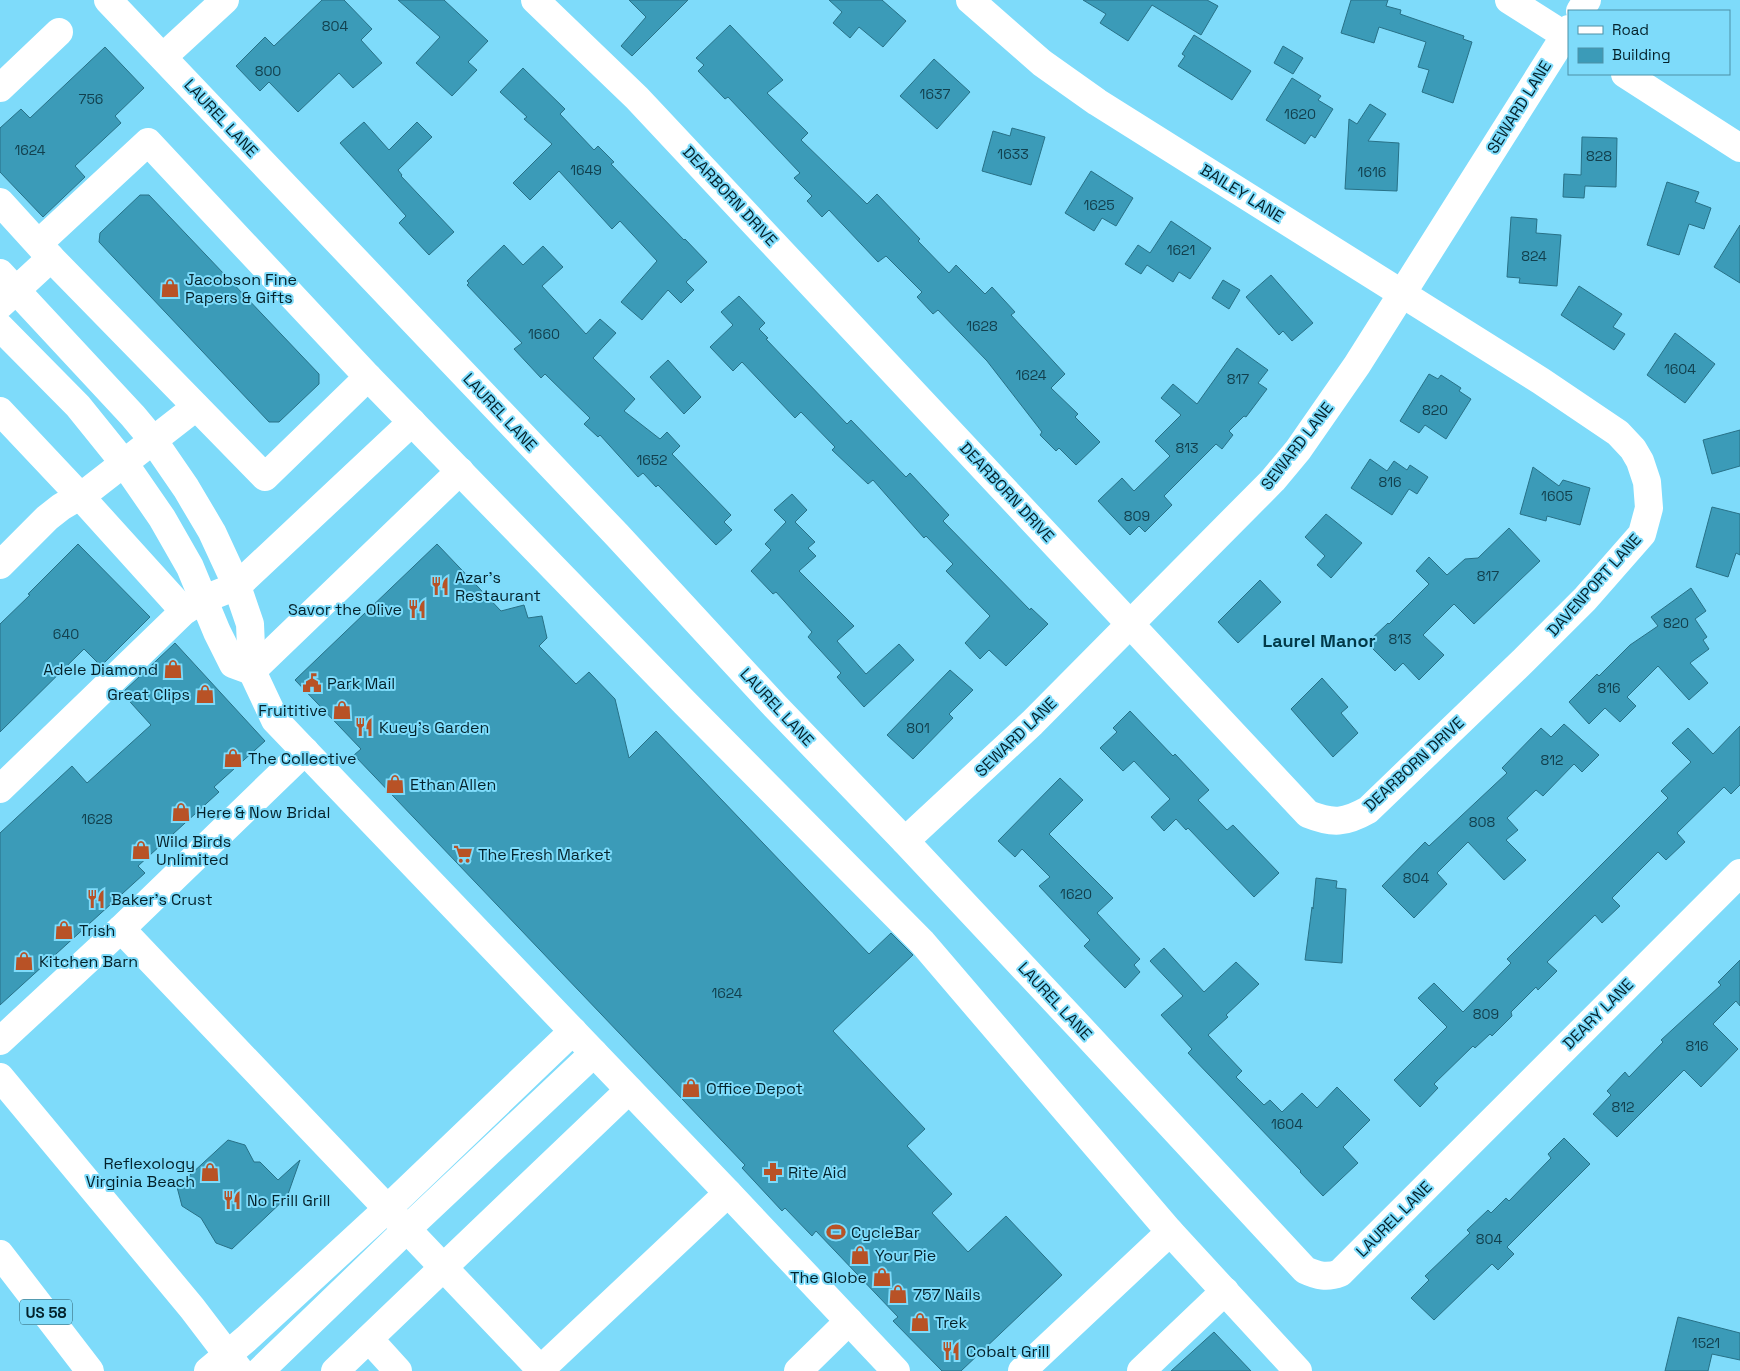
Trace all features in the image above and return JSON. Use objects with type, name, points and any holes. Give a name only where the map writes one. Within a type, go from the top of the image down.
[{"type":"street","name":"LAUREL LANE","points":[[108,0],[617,535],[774,706],[905,842],[1306,1270],[1320,1277],[1333,1276],[1340,1273],[1456,1156]]},
{"type":"street","points":[[164,57],[225,0]]},
{"type":"street","name":"DEARBORN DRIVE","points":[[535,0],[637,98],[1308,814],[1324,821],[1340,822],[1368,810],[1495,687]]},
{"type":"street","name":"BAILEY LANE","points":[[970,0],[1042,63],[1097,102],[1525,371]]},
{"type":"street","points":[[1509,0],[1567,34]]},
{"type":"street","points":[[0,88],[59,32]]},
{"type":"street","name":"SEWARD LANE","points":[[905,842],[1032,723],[1274,480],[1298,450],[1357,365],[1567,34]]},
{"type":"street","points":[[1627,75],[1740,148]]},
{"type":"street","points":[[896,1371],[275,720],[252,671],[250,624],[237,586],[212,532],[186,488],[133,416],[5,289],[148,142],[368,377],[685,703],[922,942],[1170,1232],[1298,1371]]},
{"type":"street","points":[[0,202],[265,477],[368,377]]},
{"type":"street","points":[[0,327],[78,406],[124,463],[167,526],[190,567],[194,605]]},
{"type":"street","name":"DAVENPORT LANE","points":[[1495,687],[1585,599],[1642,534],[1649,508],[1648,482],[1633,449],[1618,434],[1525,371]]},
{"type":"street","points":[[0,565],[47,518],[80,496],[196,407]]},
{"type":"street","points":[[0,411],[80,496],[194,605],[217,632],[233,664],[252,671]]},
{"type":"street","points":[[0,789],[194,605],[237,586],[412,422]]},
{"type":"street","points":[[252,671],[460,471]]},
{"type":"street","points":[[0,1041],[121,929],[305,751]]},
{"type":"street","name":"DEARY LANE","points":[[1456,1156],[1740,873]]},
{"type":"street","points":[[121,929],[540,1370],[728,1193]]},
{"type":"street","points":[[208,1371],[234,1362],[387,1208],[573,1031]]},
{"type":"street","points":[[260,1371],[594,1053]]},
{"type":"street","points":[[0,1077],[192,1308],[234,1362]]},
{"type":"street","points":[[335,1371],[629,1090]]},
{"type":"street","points":[[1022,1371],[1170,1232]]},
{"type":"street","name":"US 58","points":[[0,1254],[90,1371]]},
{"type":"street","points":[[1141,1371],[1225,1291]]},
{"type":"street","points":[[798,1371],[849,1321]]},
{"type":"street","points":[[369,1338],[398,1371]]},
{"type":"building","points":[[322,0],[344,0],[372,29],[361,40],[382,63],[353,88],[339,73],[298,112],[269,82],[260,91],[236,66],[265,37],[274,46]]},
{"type":"building","points":[[398,0],[444,0],[488,41],[468,62],[477,70],[452,96],[416,63],[440,37]]},
{"type":"building","points":[[629,0],[688,0],[632,56],[621,46],[646,17]]},
{"type":"building","points":[[829,0],[882,0],[906,21],[883,47],[859,27],[850,38],[833,23],[842,12]]},
{"type":"building","points":[[1083,0],[1207,0],[1218,6],[1201,35],[1152,5],[1128,41],[1100,23],[1106,14]]},
{"type":"building","points":[[1351,0],[1388,0],[1386,6],[1401,10],[1400,14],[1464,36],[1463,39],[1472,42],[1453,103],[1422,92],[1429,70],[1418,67],[1426,42],[1379,27],[1374,43],[1341,33]]},
{"type":"building","points":[[730,25],[783,80],[767,93],[808,133],[801,140],[867,204],[877,194],[949,273],[956,265],[985,294],[992,287],[1015,312],[1011,315],[1065,374],[1051,388],[1078,414],[1075,417],[1100,442],[1076,465],[1059,448],[1056,451],[1040,435],[1042,432],[987,361],[938,310],[933,314],[917,297],[922,292],[886,256],[878,262],[829,210],[822,217],[807,201],[812,196],[794,178],[800,173],[728,97],[725,99],[698,71],[704,65],[696,58]]},
{"type":"building","points":[[1194,35],[1251,71],[1232,100],[1178,66],[1185,56],[1182,54]]},
{"type":"building","points":[[1283,46],[1303,58],[1293,74],[1274,63]]},
{"type":"building","points":[[105,47],[144,88],[115,116],[121,123],[75,166],[85,177],[43,217],[0,172],[0,128],[21,109],[30,118]]},
{"type":"building","points":[[934,59],[970,92],[937,129],[900,96]]},
{"type":"building","points":[[523,68],[565,109],[560,114],[594,150],[598,146],[614,162],[611,164],[707,262],[686,282],[694,290],[681,303],[668,290],[642,320],[621,302],[657,261],[620,221],[612,229],[559,171],[530,200],[513,183],[552,144],[524,119],[527,117],[500,92]]},
{"type":"building","points":[[1292,78],[1321,96],[1318,100],[1333,109],[1315,138],[1311,135],[1305,144],[1266,120]]},
{"type":"building","points":[[1370,104],[1386,114],[1368,141],[1399,143],[1397,191],[1345,189],[1349,119],[1357,124]]},
{"type":"building","points":[[364,122],[389,150],[417,122],[432,137],[398,170],[401,176],[454,232],[429,255],[399,223],[406,216],[340,143]]},
{"type":"building","points":[[1012,128],[1045,137],[1031,185],[982,171],[993,131],[1010,136]]},
{"type":"building","points":[[1582,137],[1617,138],[1616,187],[1585,186],[1584,198],[1563,197],[1564,174],[1581,175]]},
{"type":"building","points":[[1091,171],[1133,198],[1116,226],[1102,218],[1094,231],[1065,213]]},
{"type":"building","points":[[1667,182],[1699,192],[1695,202],[1711,208],[1704,229],[1689,224],[1679,255],[1647,245]]},
{"type":"building","points":[[140,195],[149,195],[319,374],[319,384],[279,422],[269,422],[99,242],[100,233]]},
{"type":"building","points":[[1511,217],[1537,219],[1536,233],[1561,235],[1557,286],[1519,283],[1520,278],[1507,277]]},
{"type":"building","points":[[1171,221],[1211,248],[1190,279],[1179,272],[1173,282],[1147,265],[1141,274],[1125,264],[1138,245],[1150,253]]},
{"type":"building","points":[[1740,225],[1740,283],[1714,267]]},
{"type":"building","points":[[504,245],[523,265],[543,246],[563,267],[542,286],[586,334],[600,319],[616,333],[593,358],[635,399],[624,411],[660,439],[667,432],[680,446],[672,454],[731,515],[724,522],[732,530],[716,545],[658,485],[656,487],[643,473],[638,477],[600,435],[598,437],[584,424],[590,418],[545,374],[541,378],[514,349],[522,343],[467,285],[469,283],[467,281]]},
{"type":"building","points":[[1271,275],[1313,323],[1292,341],[1283,331],[1279,335],[1246,297]]},
{"type":"building","points":[[1223,280],[1240,290],[1229,309],[1212,298]]},
{"type":"building","points":[[1579,286],[1622,314],[1613,327],[1625,334],[1614,350],[1561,315]]},
{"type":"building","points":[[739,296],[765,323],[759,329],[768,338],[766,339],[847,424],[851,420],[906,477],[910,473],[949,515],[943,521],[1030,610],[1031,608],[1048,624],[1006,666],[989,650],[980,659],[965,643],[990,616],[946,571],[953,564],[926,536],[924,538],[873,480],[868,484],[832,450],[835,447],[801,412],[795,418],[742,362],[733,371],[710,347],[733,325],[721,312]]},
{"type":"building","points":[[1675,333],[1715,364],[1685,403],[1647,375]]},
{"type":"building","points":[[1237,348],[1268,370],[1258,383],[1267,389],[1246,417],[1244,416],[1229,431],[1233,435],[1222,449],[1216,444],[1164,496],[1172,505],[1145,532],[1139,526],[1130,535],[1098,501],[1122,478],[1134,491],[1170,456],[1155,441],[1181,415],[1161,398],[1173,384],[1197,404]]},
{"type":"building","points":[[668,360],[701,397],[684,414],[650,377]]},
{"type":"building","points":[[1429,374],[1438,379],[1441,375],[1461,388],[1459,391],[1471,399],[1446,439],[1425,425],[1419,433],[1400,421]]},
{"type":"building","points":[[1740,430],[1740,466],[1712,474],[1703,440]]},
{"type":"building","points":[[1370,459],[1387,471],[1394,461],[1407,470],[1410,465],[1428,477],[1417,494],[1409,489],[1392,515],[1351,488]]},
{"type":"building","points":[[1533,467],[1559,486],[1563,480],[1590,488],[1580,525],[1547,516],[1546,521],[1520,514]]},
{"type":"building","points":[[792,494],[807,510],[795,522],[815,542],[808,548],[816,556],[799,571],[854,626],[837,641],[866,674],[899,644],[914,660],[864,707],[837,677],[841,673],[808,637],[812,632],[776,592],[773,594],[751,571],[771,550],[765,544],[786,522],[774,510]]},
{"type":"building","points":[[1712,507],[1740,514],[1740,555],[1736,553],[1728,577],[1696,567]]},
{"type":"building","points":[[1326,514],[1362,543],[1331,578],[1317,565],[1325,556],[1305,537]]},
{"type":"building","points":[[1509,528],[1540,561],[1474,624],[1454,604],[1423,635],[1444,655],[1419,680],[1403,663],[1395,671],[1367,643],[1429,584],[1416,571],[1429,557],[1447,575],[1465,559],[1478,558]]},
{"type":"building","points":[[78,544],[150,617],[101,666],[84,649],[0,732],[0,624]]},
{"type":"building","points":[[437,544],[501,611],[524,605],[528,618],[542,616],[547,638],[539,646],[576,684],[589,672],[615,699],[629,758],[656,731],[869,954],[891,933],[913,955],[833,1031],[925,1129],[907,1146],[952,1194],[932,1213],[968,1252],[1006,1216],[1062,1275],[961,1371],[942,1371],[893,1321],[898,1317],[816,1231],[812,1236],[785,1208],[782,1211],[742,1168],[745,1165],[354,755],[361,749],[295,680]]},
{"type":"building","points":[[1260,580],[1281,602],[1238,643],[1218,622]]},
{"type":"building","points":[[1691,588],[1706,611],[1695,619],[1707,637],[1703,640],[1709,649],[1690,663],[1708,683],[1689,700],[1658,666],[1627,697],[1636,706],[1620,722],[1605,708],[1589,724],[1569,702],[1630,645],[1658,626],[1651,617]]},
{"type":"building","points":[[175,643],[265,741],[214,787],[219,792],[138,866],[145,873],[0,1005],[0,833],[72,766],[87,783],[151,725],[122,693]]},
{"type":"building","points":[[950,670],[973,690],[949,714],[953,718],[913,759],[887,735]]},
{"type":"building","points":[[1322,678],[1348,707],[1341,713],[1358,733],[1333,757],[1291,709]]},
{"type":"building","points":[[1130,711],[1209,790],[1198,800],[1227,830],[1233,825],[1279,873],[1254,897],[1188,828],[1186,830],[1176,819],[1164,831],[1151,817],[1170,799],[1134,761],[1123,771],[1100,748],[1117,732],[1113,728]]},
{"type":"building","points":[[1564,724],[1599,755],[1582,772],[1574,764],[1543,796],[1536,790],[1507,818],[1518,830],[1506,840],[1526,860],[1504,880],[1468,842],[1437,873],[1447,884],[1414,918],[1382,886],[1425,842],[1429,846],[1507,773],[1502,768],[1541,728],[1551,737]]},
{"type":"building","points":[[1740,726],[1740,785],[1731,794],[1724,787],[1677,833],[1685,842],[1666,860],[1658,852],[1612,898],[1620,906],[1602,923],[1595,915],[1547,962],[1557,971],[1538,990],[1536,987],[1511,1012],[1512,1016],[1492,1036],[1490,1034],[1475,1048],[1473,1046],[1434,1084],[1438,1088],[1420,1107],[1394,1080],[1447,1027],[1418,998],[1434,983],[1463,1012],[1511,963],[1507,959],[1668,798],[1661,791],[1691,762],[1672,743],[1688,728],[1713,754]]},
{"type":"building","points":[[1060,778],[1083,800],[1049,834],[1113,898],[1097,913],[1140,959],[1134,965],[1140,972],[1125,988],[1084,946],[1090,940],[1039,886],[1050,877],[1022,849],[1015,857],[998,841]]},
{"type":"building","points":[[1316,878],[1337,881],[1336,888],[1346,889],[1342,963],[1305,960]]},
{"type":"building","points":[[1164,948],[1204,992],[1236,962],[1259,984],[1208,1035],[1242,1071],[1236,1077],[1264,1105],[1270,1100],[1282,1112],[1302,1093],[1317,1108],[1337,1087],[1370,1120],[1343,1147],[1358,1163],[1323,1196],[1188,1053],[1192,1049],[1161,1015],[1183,996],[1150,961]]},
{"type":"building","points":[[1740,960],[1740,1006],[1736,1001],[1713,1024],[1738,1049],[1701,1087],[1684,1070],[1617,1137],[1593,1114],[1611,1095],[1607,1091],[1625,1072],[1629,1077],[1663,1042],[1661,1040],[1721,985],[1718,982]]},
{"type":"building","points":[[1564,1138],[1590,1164],[1507,1247],[1514,1254],[1498,1270],[1492,1264],[1434,1320],[1411,1298],[1429,1280],[1425,1276],[1470,1233],[1467,1230],[1488,1210],[1491,1213],[1506,1198],[1509,1201],[1551,1158],[1548,1154]]},
{"type":"building","points":[[228,1140],[245,1145],[254,1162],[260,1162],[278,1180],[300,1160],[287,1197],[232,1249],[216,1243],[201,1218],[182,1206],[177,1187]]},
{"type":"building","points":[[1678,1317],[1740,1333],[1740,1360],[1712,1354],[1708,1371],[1665,1371]]},
{"type":"building","points":[[1214,1332],[1251,1371],[1171,1371]]},
{"type":"place","name":"Jacobson Fine Papers & Gifts","points":[[170,288]]},
{"type":"place","name":"Azar's Restaurant","points":[[440,586]]},
{"type":"place","name":"Savor the Olive","points":[[417,609]]},
{"type":"place","name":"Adele Diamond","points":[[173,669]]},
{"type":"place","name":"Park Mail","points":[[312,683]]},
{"type":"place","name":"Great Clips","points":[[205,694]]},
{"type":"place","name":"Fruititive","points":[[342,710]]},
{"type":"place","name":"Kuey's Garden","points":[[364,727]]},
{"type":"place","name":"The Collective","points":[[233,758]]},
{"type":"place","name":"Ethan Allen","points":[[395,784]]},
{"type":"place","name":"Here & Now Bridal","points":[[181,812]]},
{"type":"place","name":"Wild Birds Unlimited","points":[[141,850]]},
{"type":"place","name":"The Fresh Market","points":[[463,854]]},
{"type":"place","name":"Baker's Crust","points":[[96,899]]},
{"type":"place","name":"Trish","points":[[64,930]]},
{"type":"place","name":"Kitchen Barn","points":[[24,961]]},
{"type":"place","name":"Office Depot","points":[[691,1088]]},
{"type":"place","name":"Reflexology Virginia Beach","points":[[210,1172]]},
{"type":"place","name":"Rite Aid","points":[[773,1172]]},
{"type":"place","name":"No Frill Grill","points":[[232,1200]]},
{"type":"place","name":"CycleBar","points":[[836,1232]]},
{"type":"place","name":"Your Pie","points":[[860,1255]]},
{"type":"place","name":"The Globe","points":[[882,1277]]},
{"type":"place","name":"757 Nails","points":[[898,1294]]},
{"type":"place","name":"Trek","points":[[920,1322]]},
{"type":"place","name":"Cobalt Grill","points":[[951,1351]]},
{"type":"district","name":"Laurel Manor","points":[[1319,640]]}]
